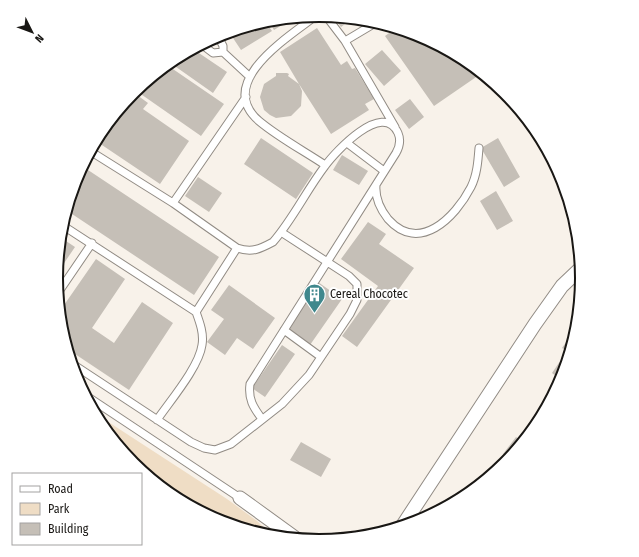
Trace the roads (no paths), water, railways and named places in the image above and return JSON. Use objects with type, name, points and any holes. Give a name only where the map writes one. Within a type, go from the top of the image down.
[{"type":"street","points":[[407,519],[535,324],[562,286],[576,273]]},
{"type":"street","points":[[240,498],[277,531]]},
{"type":"street","points":[[240,498],[289,533]]},
{"type":"lane","points":[[173,203],[246,97],[250,77],[255,67],[272,49],[307,23]]},
{"type":"lane","points":[[262,419],[252,405],[249,394],[250,384],[328,263],[399,147],[400,140],[396,129],[345,41],[331,23]]},
{"type":"lane","points":[[345,41],[369,27]]},
{"type":"lane","points":[[220,42],[223,52],[250,77]]},
{"type":"lane","points":[[207,48],[213,52],[223,52]]},
{"type":"lane","points":[[246,97],[249,107],[260,121],[325,165]]},
{"type":"lane","points":[[95,154],[173,203],[237,248],[249,252],[260,249],[273,242],[325,165],[346,143],[373,124],[385,122],[396,129]]},
{"type":"lane","points":[[346,143],[384,171]]},
{"type":"lane","points":[[376,183],[375,192],[379,205],[393,224],[403,231],[413,234],[426,232],[438,226],[451,214],[472,186],[477,170],[479,148]]},
{"type":"lane","points":[[68,229],[196,312],[202,327],[203,344],[199,358],[157,420]]},
{"type":"lane","points":[[80,369],[191,442],[204,448],[215,450],[231,444],[282,404],[309,375],[350,314],[357,300],[357,284],[349,276],[281,232]]},
{"type":"lane","points":[[63,285],[92,243]]},
{"type":"lane","points":[[196,312],[237,248]]},
{"type":"lane","points":[[284,330],[321,357]]},
{"type":"lane","points":[[94,402],[240,498]]},
{"type":"place","name":"Cereal Chocotec","points":[[314,314]]}]
